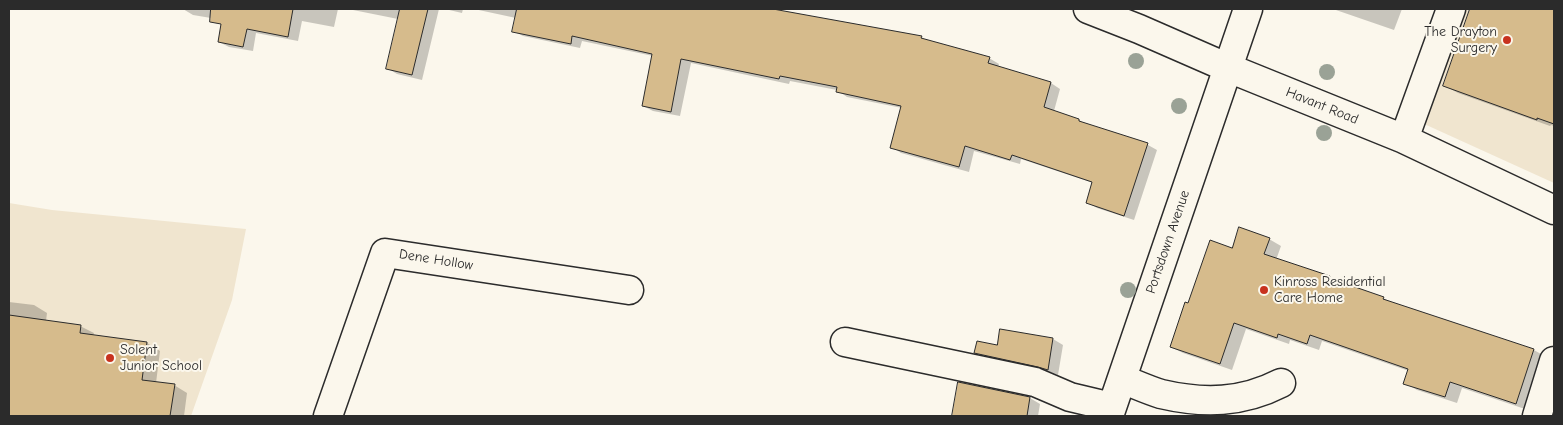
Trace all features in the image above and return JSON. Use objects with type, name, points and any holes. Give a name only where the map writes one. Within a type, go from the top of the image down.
[{"type":"street","name":"Havant Road","points":[[1088,9],[1139,29],[1226,68],[1404,139],[1554,210]]},
{"type":"street","name":"Portsdown Avenue","points":[[1110,412],[1226,68],[1248,9]]},
{"type":"street","points":[[1404,139],[1451,9]]},
{"type":"street","name":"Dene Hollow","points":[[328,416],[385,253],[629,290]]},
{"type":"street","points":[[845,342],[1035,382],[1067,407],[1110,412]]},
{"type":"street","points":[[1537,416],[1554,361]]},
{"type":"street","points":[[1122,379],[1160,394],[1223,401],[1263,392],[1281,384]]},
{"type":"shaded area","points":[[1437,9],[1554,9],[1554,183],[1400,113]]},
{"type":"shaded area","name":"Solent Junior School","points":[[9,203],[52,210],[246,229],[232,300],[191,416],[9,416]]},
{"type":"building","points":[[211,9],[293,9],[288,37],[247,29],[243,47],[218,42],[221,24],[210,22]]},
{"type":"building","points":[[400,9],[428,9],[412,75],[386,69]]},
{"type":"building","points":[[517,9],[773,9],[922,36],[921,38],[990,57],[988,63],[1051,82],[1044,107],[1079,119],[1079,121],[1148,143],[1124,216],[1086,203],[1092,182],[1012,155],[1010,160],[965,146],[959,167],[890,148],[901,106],[836,92],[837,87],[780,76],[779,79],[681,59],[671,112],[642,106],[652,54],[572,36],[571,44],[512,32]]},
{"type":"building","name":"The Drayton Surgery","points":[[1470,9],[1554,9],[1554,124],[1537,118],[1537,120],[1443,86]]},
{"type":"building","points":[[1239,227],[1270,238],[1264,254],[1330,276],[1329,278],[1384,297],[1383,299],[1534,349],[1516,404],[1450,382],[1445,397],[1403,384],[1408,369],[1310,335],[1307,344],[1278,334],[1277,338],[1234,323],[1220,364],[1170,347],[1185,302],[1188,303],[1210,240],[1232,248]]},
{"type":"building","points":[[9,315],[81,325],[80,333],[147,342],[142,380],[175,384],[170,416],[9,416]]},
{"type":"building","points":[[1000,329],[1053,338],[1048,370],[974,353],[977,341],[997,345]]},
{"type":"building","points":[[958,382],[1030,397],[1027,416],[952,416]]},
{"type":"place","name":"The Drayton Surgery","points":[[1507,40]]},
{"type":"place","name":"Kinross Residential Care Home","points":[[1264,290]]},
{"type":"place","name":"Solent Junior School","points":[[110,358]]}]
